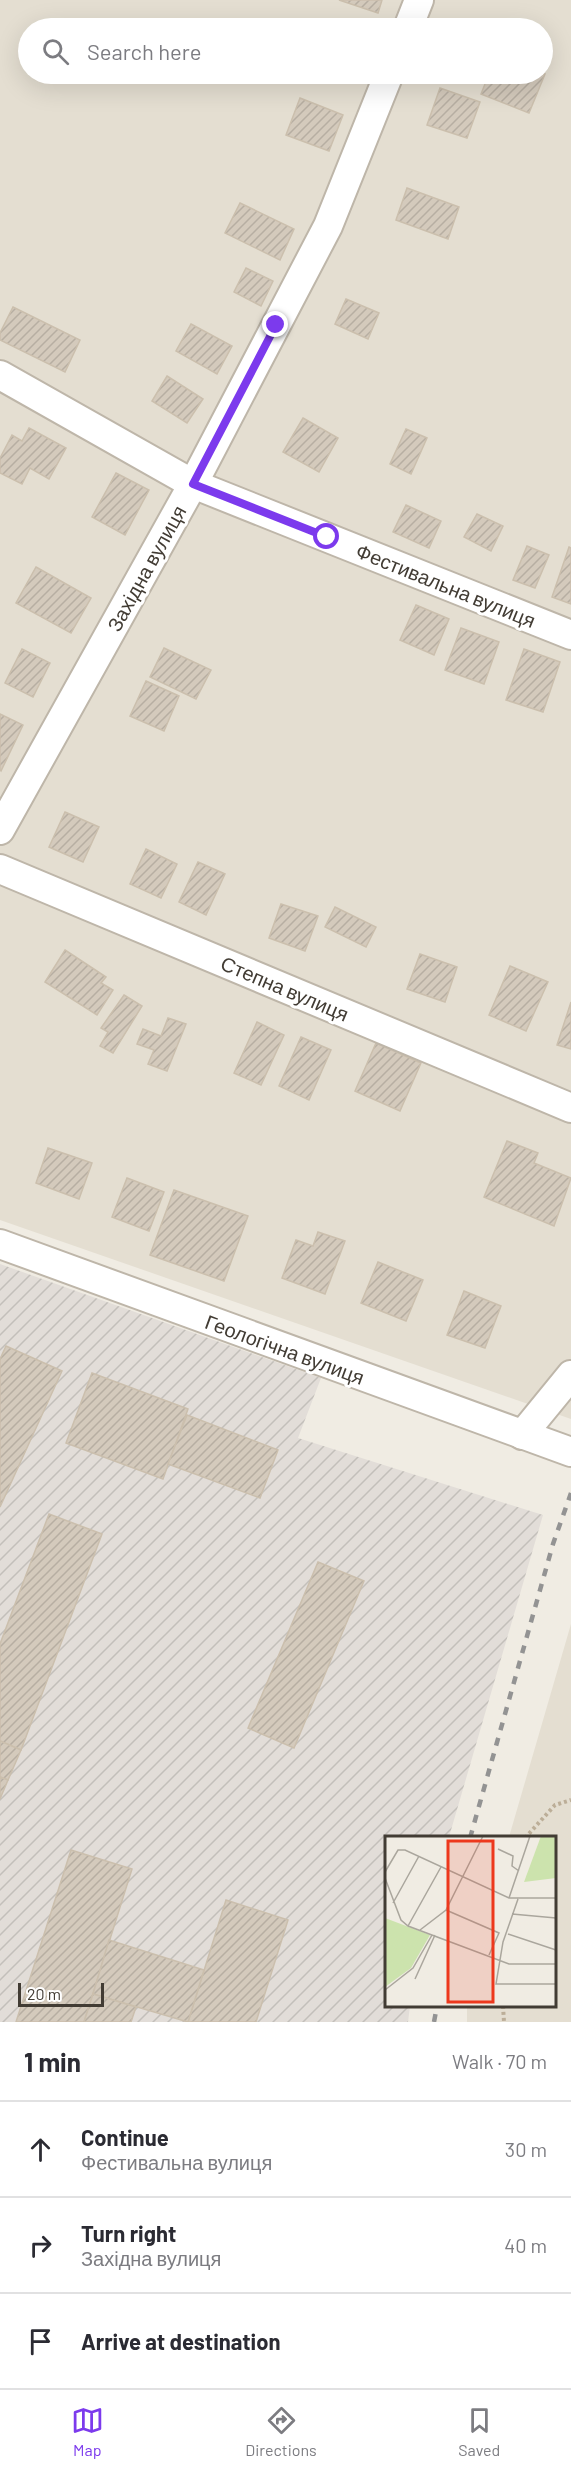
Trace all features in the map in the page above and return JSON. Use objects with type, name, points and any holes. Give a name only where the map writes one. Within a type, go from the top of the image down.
[{"type":"street","points":[[412,18],[419,0]]},
{"type":"street","name":"Західна вулиця","points":[[0,830],[193,484],[328,226],[385,84]]},
{"type":"street","name":"Фестивальна вулиця","points":[[0,375],[193,484],[571,635]]},
{"type":"street","name":"Степна вулиця","points":[[0,868],[571,1108]]},
{"type":"street","name":"Геологічна вулиця","points":[[0,1244],[571,1452]]},
{"type":"street","points":[[522,1435],[571,1375]]},
{"type":"path","points":[[527,1836],[555,1805],[571,1800]]},
{"type":"path","points":[[503,2007],[504,2022]]},
{"type":"shaded area","points":[[0,0],[571,0],[571,1419],[0,1220]]},
{"type":"shaded area","points":[[0,1264],[321,1378],[298,1438],[543,1515],[449,1836],[385,1836],[385,2007],[410,2007],[408,2022],[0,2022]]},
{"type":"shaded area","points":[[571,1624],[571,2022],[467,2022],[467,2007],[556,2007],[556,1836],[509,1836]]},
{"type":"building","points":[[339,0],[382,0],[378,13]]},
{"type":"building","points":[[485,84],[541,84],[529,113],[481,94]]},
{"type":"building","points":[[440,88],[480,102],[467,138],[427,125]]},
{"type":"building","points":[[300,98],[343,115],[329,151],[286,135]]},
{"type":"building","points":[[407,188],[459,207],[448,239],[396,220]]},
{"type":"building","points":[[240,203],[294,229],[280,260],[225,233]]},
{"type":"building","points":[[246,268],[273,281],[261,306],[234,292]]},
{"type":"building","points":[[346,299],[379,313],[368,339],[335,324]]},
{"type":"building","points":[[13,307],[80,340],[65,372],[0,340],[0,333]]},
{"type":"building","points":[[191,324],[232,346],[217,374],[176,351]]},
{"type":"building","points":[[167,376],[203,399],[187,423],[152,401]]},
{"type":"building","points":[[303,418],[338,438],[319,472],[283,452]]},
{"type":"building","points":[[29,428],[66,448],[49,479],[30,468],[22,484],[0,473],[0,458],[12,435],[22,441]]},
{"type":"building","points":[[406,429],[427,438],[411,474],[390,464]]},
{"type":"building","points":[[116,473],[149,490],[125,535],[92,517]]},
{"type":"building","points":[[406,505],[441,521],[429,548],[393,532]]},
{"type":"building","points":[[477,514],[503,526],[491,551],[464,537]]},
{"type":"building","points":[[527,546],[549,555],[535,588],[513,580]]},
{"type":"building","points":[[569,547],[571,548],[571,604],[552,597]]},
{"type":"building","points":[[36,567],[91,598],[71,633],[16,603]]},
{"type":"building","points":[[416,605],[449,619],[434,655],[400,640]]},
{"type":"building","points":[[461,628],[499,642],[484,684],[445,670]]},
{"type":"building","points":[[164,648],[211,670],[196,699],[150,677]]},
{"type":"building","points":[[22,649],[50,663],[33,697],[5,683]]},
{"type":"building","points":[[524,649],[560,662],[543,712],[506,700]]},
{"type":"building","points":[[146,681],[179,696],[164,731],[130,716]]},
{"type":"building","points":[[0,714],[23,725],[1,771],[0,770]]},
{"type":"building","points":[[65,812],[99,827],[83,862],[49,847]]},
{"type":"building","points":[[146,849],[177,864],[161,898],[130,884]]},
{"type":"building","points":[[198,862],[225,874],[206,915],[179,902]]},
{"type":"building","points":[[281,904],[318,916],[305,951],[269,938]]},
{"type":"building","points":[[335,907],[376,927],[366,947],[325,927]]},
{"type":"building","points":[[65,950],[106,977],[101,983],[113,990],[97,1015],[45,982]]},
{"type":"building","points":[[420,954],[457,967],[445,1002],[407,989]]},
{"type":"building","points":[[510,966],[548,982],[526,1031],[489,1015]]},
{"type":"building","points":[[124,995],[142,1006],[113,1053],[100,1046],[108,1032],[101,1028]]},
{"type":"building","points":[[571,1002],[571,1049],[557,1045]]},
{"type":"building","points":[[168,1018],[186,1024],[167,1071],[148,1064],[154,1050],[137,1044],[143,1029],[161,1036]]},
{"type":"building","points":[[257,1022],[284,1035],[261,1085],[234,1073]]},
{"type":"building","points":[[301,1037],[331,1050],[309,1100],[279,1086]]},
{"type":"building","points":[[376,1043],[421,1063],[400,1111],[355,1091]]},
{"type":"building","points":[[507,1141],[538,1153],[534,1163],[571,1178],[554,1226],[484,1197]]},
{"type":"building","points":[[48,1148],[92,1163],[79,1199],[36,1183]]},
{"type":"building","points":[[127,1178],[164,1192],[149,1231],[112,1217]]},
{"type":"building","points":[[174,1190],[248,1216],[224,1281],[150,1255]]},
{"type":"building","points":[[318,1232],[345,1241],[325,1294],[282,1278],[296,1240],[313,1246]]},
{"type":"building","points":[[378,1262],[423,1280],[406,1321],[361,1303]]},
{"type":"building","points":[[464,1291],[501,1306],[485,1348],[447,1335]]},
{"type":"building","points":[[6,1346],[62,1371],[0,1507],[0,1359]]},
{"type":"building","points":[[92,1373],[188,1409],[163,1479],[66,1443]]},
{"type":"building","points":[[187,1415],[278,1450],[260,1498],[168,1464]]},
{"type":"building","points":[[49,1514],[102,1534],[21,1750],[0,1741],[0,1644]]},
{"type":"building","points":[[318,1562],[364,1581],[294,1748],[248,1728]]},
{"type":"building","points":[[0,1741],[21,1750],[8,1780],[0,1777]]},
{"type":"building","points":[[0,1777],[8,1780],[0,1799]]},
{"type":"building","points":[[71,1850],[132,1869],[84,2022],[16,2022]]},
{"type":"building","points":[[226,1900],[288,1920],[256,2022],[188,2022]]},
{"type":"building","points":[[109,1940],[204,1970],[188,2022],[93,1994]]},
{"type":"building","points":[[93,1994],[136,2007],[131,2022],[84,2022]]},
{"type":"railway","points":[[471,1836],[553,1544],[571,1493]]},
{"type":"railway","points":[[434,2022],[437,2007]]},
{"type":"route","points":[[276,325],[193,484],[327,537]]}]
